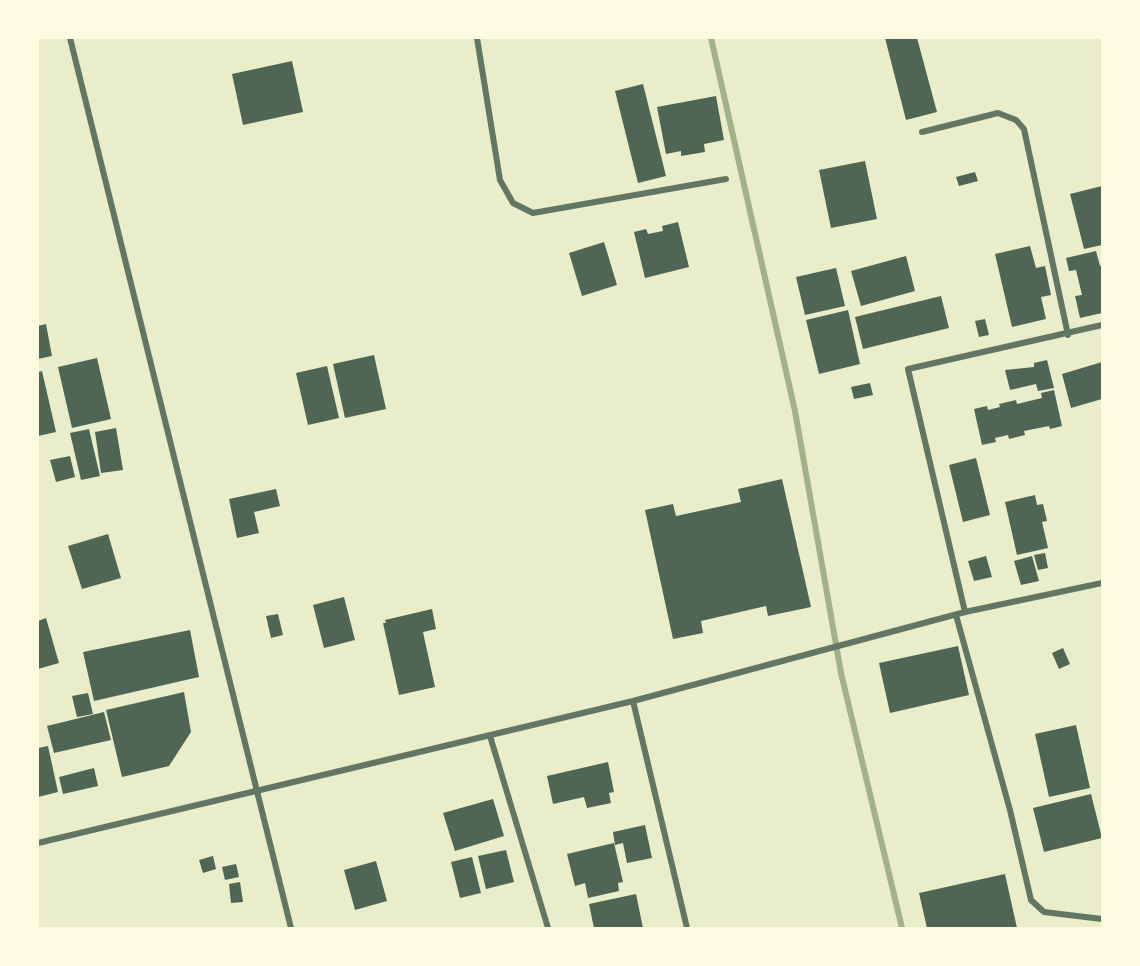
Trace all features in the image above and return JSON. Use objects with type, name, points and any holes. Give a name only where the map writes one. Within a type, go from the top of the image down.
[{"type":"street","points":[[70,38],[291,928]]},
{"type":"street","points":[[477,38],[500,180],[513,203],[533,213],[726,179]]},
{"type":"street","points":[[922,132],[998,113],[1016,120],[1024,129],[1068,334]]},
{"type":"street","points":[[965,612],[908,369],[1102,325]]},
{"type":"street","points":[[38,843],[633,701],[965,612],[1102,583]]},
{"type":"street","points":[[956,615],[1010,810],[1031,900],[1044,912],[1102,919]]},
{"type":"street","points":[[633,701],[687,928]]},
{"type":"street","points":[[490,736],[548,928]]},
{"type":"building","points":[[885,38],[917,38],[937,112],[906,120]]},
{"type":"building","points":[[292,61],[303,112],[243,125],[232,74]]},
{"type":"building","points":[[643,84],[666,176],[638,183],[615,91]]},
{"type":"building","points":[[716,96],[724,140],[704,144],[705,152],[681,156],[681,151],[666,154],[657,107]]},
{"type":"building","points":[[865,161],[877,219],[831,228],[819,170]]},
{"type":"building","points":[[975,172],[978,181],[959,186],[956,177]]},
{"type":"building","points":[[1102,186],[1102,245],[1084,249],[1070,194]]},
{"type":"building","points":[[678,222],[689,267],[645,278],[634,232],[646,229],[648,234],[663,231],[662,226]]},
{"type":"building","points":[[604,242],[617,285],[582,296],[569,253]]},
{"type":"building","points":[[1030,246],[1036,268],[1045,266],[1051,295],[1041,297],[1046,319],[1012,327],[995,254]]},
{"type":"building","points":[[1096,251],[1100,266],[1102,265],[1102,313],[1080,318],[1075,296],[1082,295],[1076,270],[1069,271],[1066,258]]},
{"type":"building","points":[[906,256],[915,291],[861,306],[851,271]]},
{"type":"building","points":[[836,268],[845,306],[805,315],[796,277]]},
{"type":"building","points":[[941,296],[949,328],[863,349],[855,317]]},
{"type":"building","points":[[848,310],[860,364],[819,374],[806,320]]},
{"type":"building","points":[[985,319],[989,335],[979,337],[975,321]]},
{"type":"building","points":[[46,324],[52,356],[38,359],[38,326]]},
{"type":"building","points":[[374,355],[386,409],[345,418],[333,364]]},
{"type":"building","points":[[97,358],[111,419],[72,428],[58,367]]},
{"type":"building","points":[[1047,360],[1054,388],[1038,391],[1036,384],[1010,390],[1005,370],[1034,367],[1034,363]]},
{"type":"building","points":[[1102,362],[1102,399],[1071,408],[1062,374]]},
{"type":"building","points":[[327,366],[339,418],[308,425],[296,373]]},
{"type":"building","points":[[42,371],[56,432],[38,436],[38,372]]},
{"type":"building","points":[[870,383],[873,395],[854,399],[851,387]]},
{"type":"building","points":[[1054,390],[1062,426],[1024,431],[1025,435],[1009,439],[1008,435],[995,438],[996,442],[982,445],[974,409],[987,406],[988,410],[1000,407],[999,404],[1016,400],[1017,404],[1042,398],[1041,393]]},
{"type":"building","points":[[116,428],[123,470],[101,473],[95,432]]},
{"type":"building","points":[[89,429],[100,476],[81,480],[70,433]]},
{"type":"building","points":[[70,456],[75,477],[56,482],[50,460]]},
{"type":"building","points":[[976,458],[990,515],[963,522],[949,465]]},
{"type":"building","points":[[782,479],[811,607],[768,616],[766,606],[701,621],[703,633],[673,639],[645,510],[673,504],[676,516],[741,502],[738,489]]},
{"type":"building","points":[[276,489],[280,506],[254,512],[259,533],[237,538],[229,499]]},
{"type":"building","points":[[1035,495],[1037,505],[1043,504],[1047,521],[1042,522],[1048,548],[1017,555],[1005,502]]},
{"type":"building","points":[[108,534],[121,578],[82,589],[68,546]]},
{"type":"building","points":[[1045,553],[1048,568],[1038,570],[1034,555]]},
{"type":"building","points":[[986,556],[992,577],[974,581],[968,561]]},
{"type":"building","points":[[1032,556],[1039,581],[1021,585],[1014,561]]},
{"type":"building","points":[[344,597],[355,640],[324,648],[313,605]]},
{"type":"building","points":[[432,609],[436,629],[423,632],[435,687],[399,695],[383,623],[386,623],[385,620]]},
{"type":"building","points":[[278,614],[283,635],[271,638],[266,616]]},
{"type":"building","points":[[46,618],[59,663],[38,669],[38,621]]},
{"type":"building","points":[[190,630],[199,677],[94,701],[83,652]]},
{"type":"building","points":[[958,646],[969,695],[890,713],[879,663]]},
{"type":"building","points":[[1063,648],[1070,664],[1059,669],[1052,653]]},
{"type":"building","points":[[184,692],[191,732],[169,766],[122,777],[106,710]]},
{"type":"building","points":[[88,693],[93,714],[77,717],[72,696]]},
{"type":"building","points":[[104,712],[111,740],[54,753],[47,726]]},
{"type":"building","points":[[1076,725],[1090,788],[1049,797],[1035,734]]},
{"type":"building","points":[[48,746],[58,792],[38,797],[38,748]]},
{"type":"building","points":[[608,762],[614,792],[609,793],[611,803],[587,808],[584,797],[553,804],[547,776]]},
{"type":"building","points":[[94,768],[98,786],[63,794],[59,777]]},
{"type":"building","points":[[1091,794],[1102,838],[1044,852],[1033,808]]},
{"type":"building","points":[[493,799],[504,836],[455,851],[443,813]]},
{"type":"building","points":[[645,825],[652,858],[627,863],[623,843],[615,845],[613,832]]},
{"type":"building","points":[[614,843],[623,882],[618,883],[619,891],[588,898],[585,883],[575,886],[567,854]]},
{"type":"building","points":[[506,850],[514,882],[486,889],[478,856]]},
{"type":"building","points":[[213,856],[216,869],[203,873],[199,860]]},
{"type":"building","points":[[472,857],[481,893],[460,898],[451,862]]},
{"type":"building","points":[[376,861],[387,901],[355,910],[344,870]]},
{"type":"building","points":[[236,864],[239,877],[225,880],[222,867]]},
{"type":"building","points":[[1005,874],[1017,928],[927,928],[919,893]]},
{"type":"building","points":[[240,882],[243,902],[231,903],[229,884]]},
{"type":"building","points":[[636,894],[643,928],[594,928],[589,904]]},
{"type":"waterway","points":[[711,38],[795,411],[841,673],[902,928]]}]
